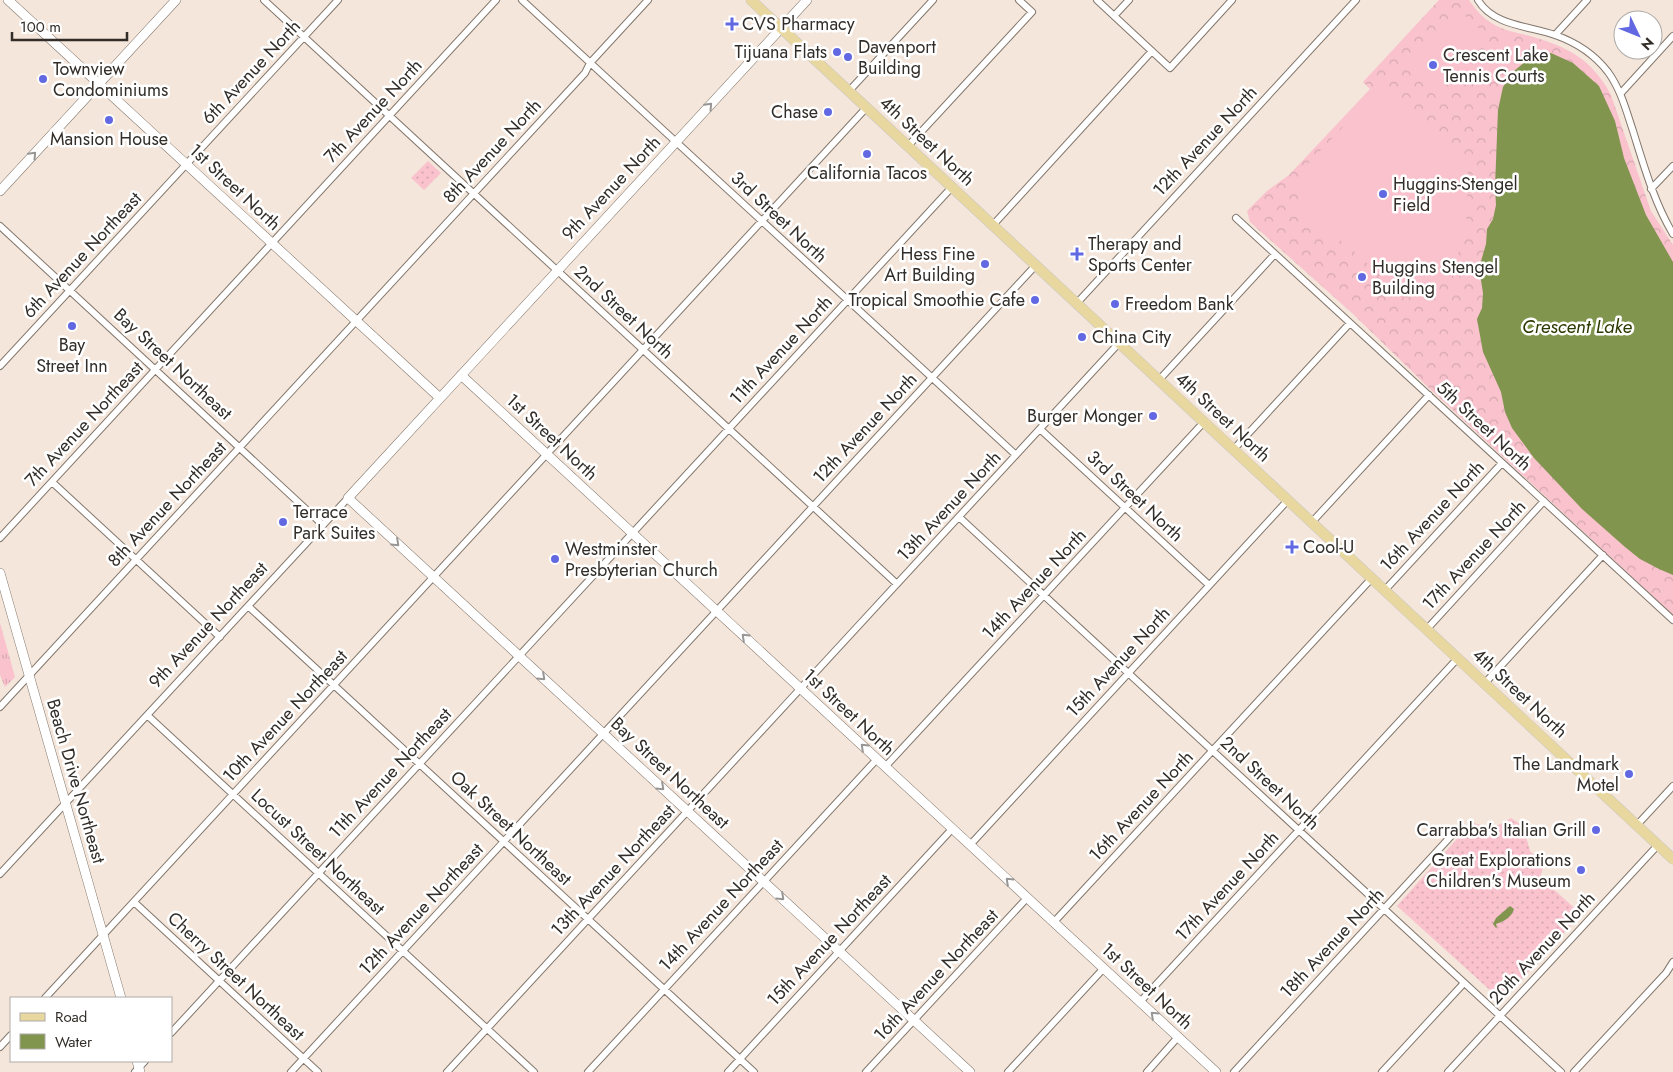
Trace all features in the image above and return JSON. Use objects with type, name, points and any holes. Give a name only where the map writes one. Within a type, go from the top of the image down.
[{"type":"main road","name":"4th Street North","points":[[751,0],[1673,859]]},
{"type":"street","name":"1st Street North","points":[[8,0],[440,398]]},
{"type":"street","points":[[0,191],[176,0]]},
{"type":"street","name":"2nd Street North","points":[[264,0],[897,584]]},
{"type":"street","name":"6th Avenue North","points":[[186,164],[338,0]]},
{"type":"street","name":"7th Avenue North","points":[[272,243],[496,0]]},
{"type":"street","name":"3rd Street North","points":[[522,0],[1016,455]]},
{"type":"street","name":"8th Avenue North","points":[[356,321],[585,73],[590,63],[648,0]]},
{"type":"street","name":"9th Avenue North","points":[[440,398],[807,0]]},
{"type":"street","points":[[849,91],[933,0]]},
{"type":"street","points":[[908,146],[1032,12],[1019,0]]},
{"type":"street","points":[[1096,0],[1170,68],[1232,0]]},
{"type":"street","points":[[1114,16],[1129,0]]},
{"type":"street","name":"12th Avenue North","points":[[1077,303],[1356,0]]},
{"type":"street","points":[[1555,35],[1587,0]]},
{"type":"street","points":[[1480,1],[1489,13],[1499,19],[1555,35],[1576,45],[1592,56],[1607,72],[1621,93],[1651,189],[1673,234]]},
{"type":"street","points":[[1621,93],[1673,36]]},
{"type":"street","points":[[992,225],[1152,51]]},
{"type":"street","name":"10th Avenue Northeast","points":[[46,997],[867,107]]},
{"type":"street","name":"6th Avenue Northeast","points":[[0,366],[186,164]]},
{"type":"street","points":[[1651,189],[1673,166]]},
{"type":"street","name":"11th Avenue North","points":[[632,533],[952,186]]},
{"type":"street","name":"5th Street North","points":[[1236,218],[1673,620]]},
{"type":"street","name":"Bay Street Northeast","points":[[0,226],[323,524]]},
{"type":"street","name":"7th Avenue Northeast","points":[[0,538],[272,243]]},
{"type":"street","points":[[1159,380],[1275,254]]},
{"type":"street","name":"12th Avenue North","points":[[716,611],[1036,265]]},
{"type":"street","name":"8th Avenue Northeast","points":[[0,707],[356,321]]},
{"type":"street","points":[[1234,449],[1350,323]]},
{"type":"street","name":"13th Avenue North","points":[[800,689],[1120,343]]},
{"type":"street","name":"1st Street North","points":[[461,375],[1216,1072]]},
{"type":"street","points":[[1312,522],[1428,395]]},
{"type":"street","name":"9th Avenue Northeast","points":[[0,874],[440,398]]},
{"type":"street","name":"14th Avenue North","points":[[885,767],[1204,422]]},
{"type":"street","name":"3rd Street North","points":[[1040,429],[1209,586]]},
{"type":"street","name":"16th Avenue North","points":[[1385,590],[1502,463]]},
{"type":"street","points":[[52,482],[220,637]]},
{"type":"street","name":"Bay Street Northeast","points":[[348,498],[970,1072]]},
{"type":"street","name":"15th Avenue North","points":[[970,845],[1288,500]]},
{"type":"street","name":"17th Avenue North","points":[[1426,629],[1544,501]]},
{"type":"street","name":"2nd Street North","points":[[959,517],[1561,1072]]},
{"type":"street","name":"11th Avenue Northeast","points":[[172,1032],[632,533]]},
{"type":"street","points":[[1485,683],[1603,556]]},
{"type":"street","name":"Beach Drive Northeast","points":[[0,573],[121,997]]},
{"type":"street","name":"16th Avenue North","points":[[1054,922],[1372,578]]},
{"type":"street","name":"Oak Street Northeast","points":[[248,606],[754,1072]]},
{"type":"street","name":"12th Avenue Northeast","points":[[291,1072],[716,611]]},
{"type":"street","name":"17th Avenue North","points":[[1140,1002],[1458,658]]},
{"type":"street","name":"13th Avenue Northeast","points":[[447,1072],[800,689]]},
{"type":"street","name":"Locust Street Northeast","points":[[147,715],[534,1072]]},
{"type":"street","name":"14th Avenue Northeast","points":[[588,1072],[876,759]]},
{"type":"street","points":[[1637,825],[1673,786]]},
{"type":"street","name":"15th Avenue Northeast","points":[[728,1072],[952,829]]},
{"type":"street","name":"18th Avenue North","points":[[1234,1072],[1452,835]]},
{"type":"street","name":"20th Avenue North","points":[[1448,1072],[1658,845]]},
{"type":"street","name":"16th Avenue Northeast","points":[[866,1072],[1027,898]]},
{"type":"street","name":"Cherry Street Northeast","points":[[134,902],[318,1072]]},
{"type":"street","points":[[1574,1072],[1666,973],[1673,962]]},
{"type":"street","points":[[1008,1072],[1104,968]]},
{"type":"street","points":[[1666,973],[1673,970]]},
{"type":"street","points":[[1382,1072],[1464,983]]},
{"type":"street","points":[[0,1047],[10,1036]]},
{"type":"street","points":[[1147,1072],[1178,1038]]},
{"type":"green space","points":[[1439,0],[1469,0],[1484,18],[1497,26],[1544,40],[1567,50],[1578,56],[1596,72],[1611,95],[1651,211],[1673,245],[1673,615],[1430,389],[1353,314],[1250,222],[1247,211],[1267,191],[1289,175],[1370,89],[1363,82]]},
{"type":"green space","points":[[1458,9],[1490,39],[1435,95],[1403,65]]},
{"type":"green space","name":"Huggins-Stengel Field","points":[[1381,87],[1410,114],[1452,147],[1468,168],[1466,239],[1430,305],[1389,274],[1384,279],[1345,243],[1320,230],[1299,214],[1299,173]]},
{"type":"green space","points":[[428,161],[441,173],[424,190],[411,178]]},
{"type":"green space","points":[[0,623],[15,677],[5,687],[0,675]]},
{"type":"green space","points":[[1511,818],[1523,826],[1530,851],[1544,865],[1540,877],[1581,914],[1502,1001],[1397,906],[1472,822],[1483,826],[1492,826],[1501,824]]},
{"type":"water","name":"Crescent Lake","points":[[1551,53],[1573,63],[1599,86],[1615,121],[1624,158],[1646,215],[1673,262],[1673,575],[1640,559],[1625,547],[1582,509],[1534,458],[1512,428],[1505,412],[1501,392],[1483,352],[1477,319],[1482,308],[1483,293],[1479,268],[1486,244],[1487,229],[1493,219],[1496,205],[1498,110],[1503,87],[1514,71],[1526,61]]},
{"type":"water","points":[[1510,906],[1514,909],[1511,914],[1496,924],[1496,928],[1493,924],[1496,918]]},
{"type":"place","name":"CVS Pharmacy","points":[[732,24]]},
{"type":"place","name":"Tijuana Flats","points":[[837,52]]},
{"type":"place","name":"Davenport Building","points":[[848,57]]},
{"type":"place","name":"Crescent Lake Tennis Courts","points":[[1433,65]]},
{"type":"place","name":"Townview Condominiums","points":[[43,79]]},
{"type":"place","name":"Chase","points":[[828,112]]},
{"type":"place","name":"Mansion House","points":[[109,120]]},
{"type":"place","name":"California Tacos","points":[[867,154]]},
{"type":"place","name":"Huggins-Stengel Field","points":[[1383,194]]},
{"type":"place","name":"Therapy and Sports Center","points":[[1077,254]]},
{"type":"place","name":"Hess Fine Art Building","points":[[985,264]]},
{"type":"place","name":"Huggins Stengel Building","points":[[1362,277]]},
{"type":"place","name":"Tropical Smoothie Cafe","points":[[1035,300]]},
{"type":"place","name":"Freedom Bank","points":[[1115,304]]},
{"type":"place","name":"Bay Street Inn","points":[[72,326]]},
{"type":"place","name":"China City","points":[[1082,337]]},
{"type":"place","name":"Burger Monger","points":[[1153,416]]},
{"type":"place","name":"Terrace Park Suites","points":[[283,522]]},
{"type":"place","name":"Cool-U","points":[[1292,547]]},
{"type":"place","name":"Westminster Presbyterian Church","points":[[555,559]]},
{"type":"place","name":"The Landmark Motel","points":[[1629,774]]},
{"type":"place","name":"Carrabba's Italian Grill","points":[[1596,830]]},
{"type":"place","name":"Great Explorations Children's Museum","points":[[1581,870]]}]
